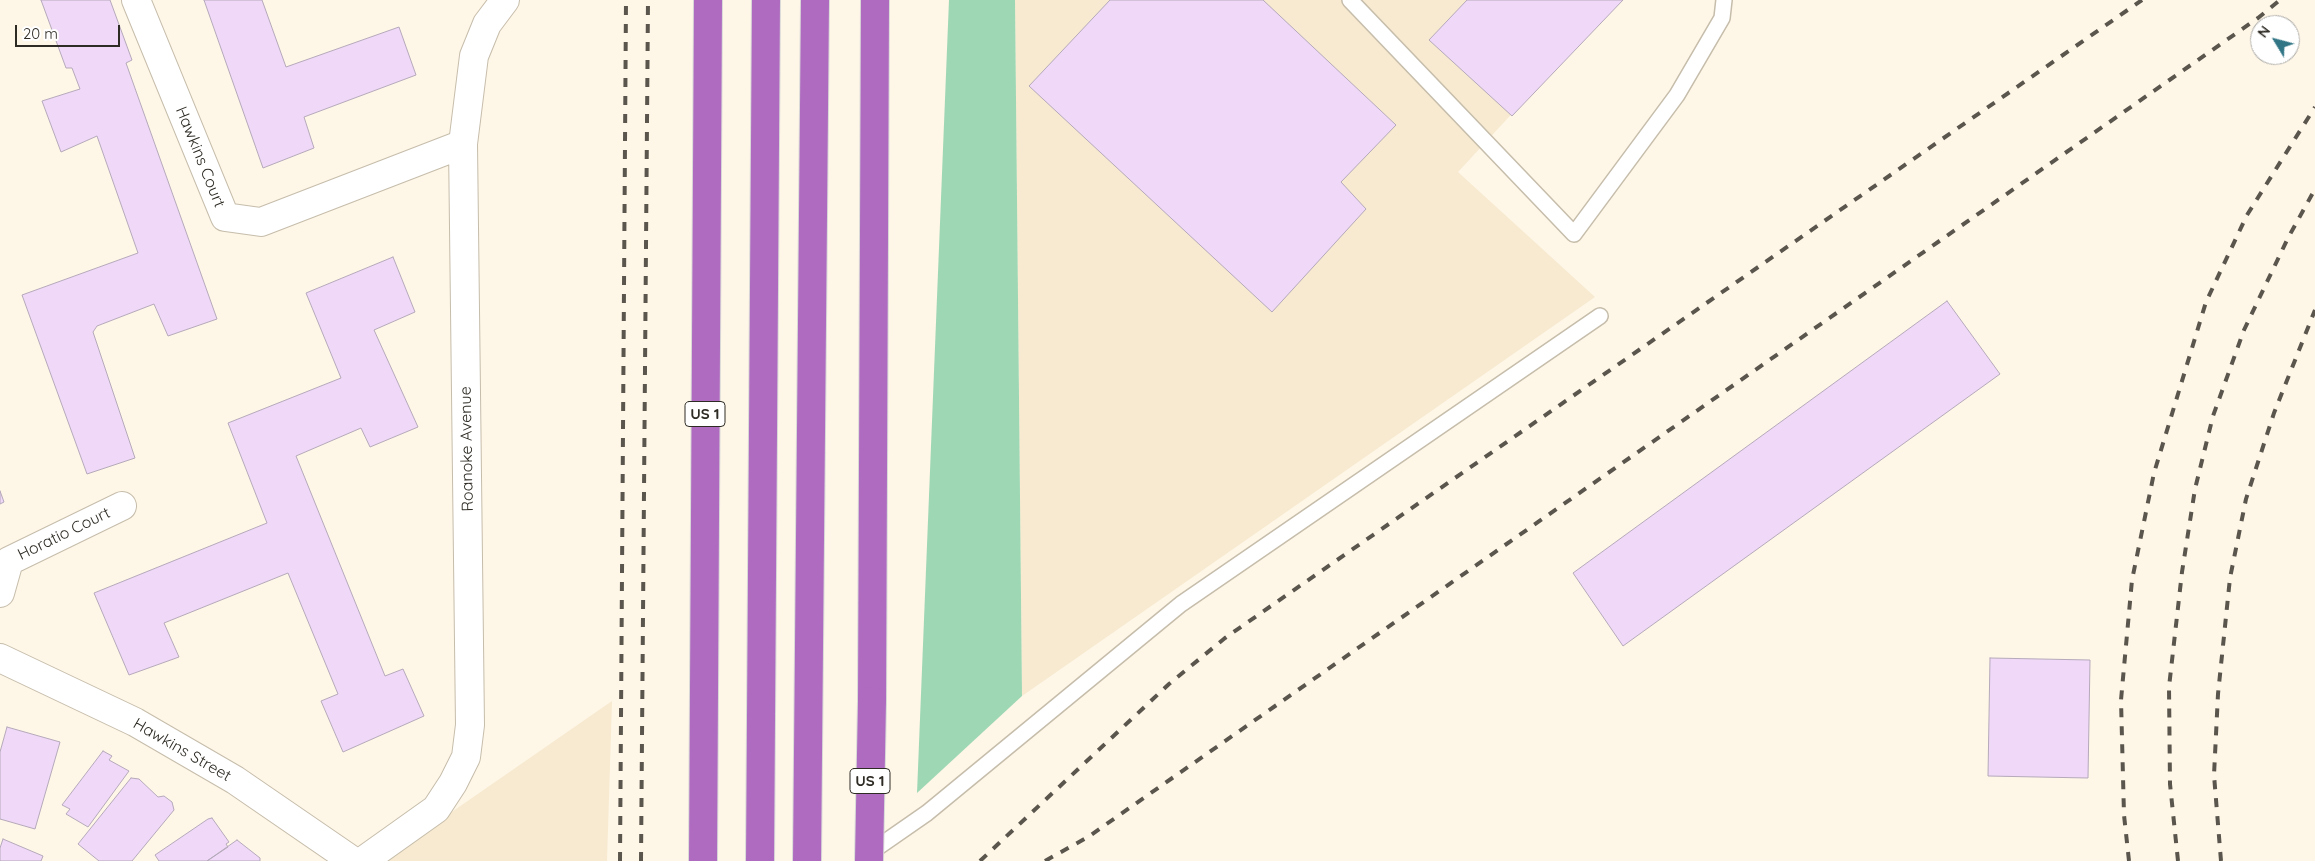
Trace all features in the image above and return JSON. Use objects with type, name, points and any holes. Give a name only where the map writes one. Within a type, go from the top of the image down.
[{"type":"highway","name":"US 1","points":[[703,861],[708,0]]},
{"type":"highway","points":[[760,861],[766,0]]},
{"type":"highway","points":[[807,861],[815,0]]},
{"type":"highway","name":"US 1","points":[[869,861],[872,701],[875,0]]},
{"type":"street","name":"Hawkins Court","points":[[136,0],[224,218],[261,222],[464,144]]},
{"type":"street","name":"Roanoke Avenue","points":[[363,861],[436,808],[453,783],[466,757],[470,725],[464,144],[474,56],[487,24],[505,0]]},
{"type":"street","name":"Horatio Court","points":[[0,593],[9,561],[122,506]]},
{"type":"street","name":"Hawkins Street","points":[[0,658],[152,732],[236,780],[353,861]]},
{"type":"lane","points":[[1360,3],[1574,234],[1678,94],[1722,18],[1724,0]]},
{"type":"lane","points":[[858,861],[927,813],[1182,604],[1600,316]]},
{"type":"shaded area","points":[[1015,0],[1617,0],[1458,172],[1595,297],[1022,696]]},
{"type":"shaded area","points":[[612,701],[607,861],[381,861]]},
{"type":"green space","points":[[949,0],[1015,0],[1022,696],[917,793]]},
{"type":"building","points":[[41,0],[110,0],[132,60],[126,63],[217,319],[168,336],[154,304],[97,326],[93,332],[135,458],[87,474],[22,295],[138,253],[97,136],[61,152],[42,101],[80,89],[72,68],[66,68]]},
{"type":"building","points":[[204,0],[262,0],[286,67],[399,27],[416,75],[304,117],[314,148],[263,168]]},
{"type":"building","points":[[1110,0],[1263,0],[1396,125],[1341,182],[1366,209],[1272,312],[1029,86]]},
{"type":"building","points":[[1467,0],[1623,0],[1512,116],[1429,40]]},
{"type":"building","points":[[393,257],[415,312],[374,330],[418,427],[370,447],[361,428],[296,456],[385,676],[403,669],[424,716],[343,752],[321,701],[338,694],[288,573],[164,623],[179,657],[129,675],[94,593],[267,523],[228,423],[341,378],[306,293]]},
{"type":"building","points":[[1947,301],[2000,374],[1623,646],[1573,573]]},
{"type":"building","points":[[0,491],[4,502],[0,504]]},
{"type":"building","points":[[1990,658],[2090,660],[2088,778],[1988,776]]},
{"type":"building","points":[[7,727],[60,742],[35,829],[0,819],[0,752]]},
{"type":"building","points":[[103,751],[112,756],[109,760],[129,771],[88,827],[66,814],[70,809],[62,805]]},
{"type":"building","points":[[131,778],[139,779],[158,797],[164,796],[172,802],[174,810],[132,861],[99,861],[78,844]]},
{"type":"building","points":[[212,818],[229,842],[226,844],[228,847],[207,861],[159,861],[155,855]]},
{"type":"building","points":[[3,839],[43,856],[41,861],[0,861],[0,848]]},
{"type":"building","points":[[237,840],[260,858],[260,861],[207,861]]},
{"type":"railway","points":[[620,861],[626,0]]},
{"type":"railway","points":[[641,861],[648,0]]},
{"type":"railway","points":[[980,861],[1169,684],[1225,638],[2142,0]]},
{"type":"railway","points":[[1045,861],[1088,837],[2258,18],[2280,0]]},
{"type":"railway","points":[[2129,861],[2124,815],[2121,700],[2132,580],[2154,473],[2206,302],[2247,215],[2315,107]]},
{"type":"railway","points":[[2178,861],[2170,784],[2169,687],[2182,572],[2195,489],[2213,416],[2244,330],[2288,238],[2315,189]]},
{"type":"railway","points":[[2221,861],[2214,775],[2218,694],[2230,578],[2246,499],[2274,413],[2315,310]]}]
